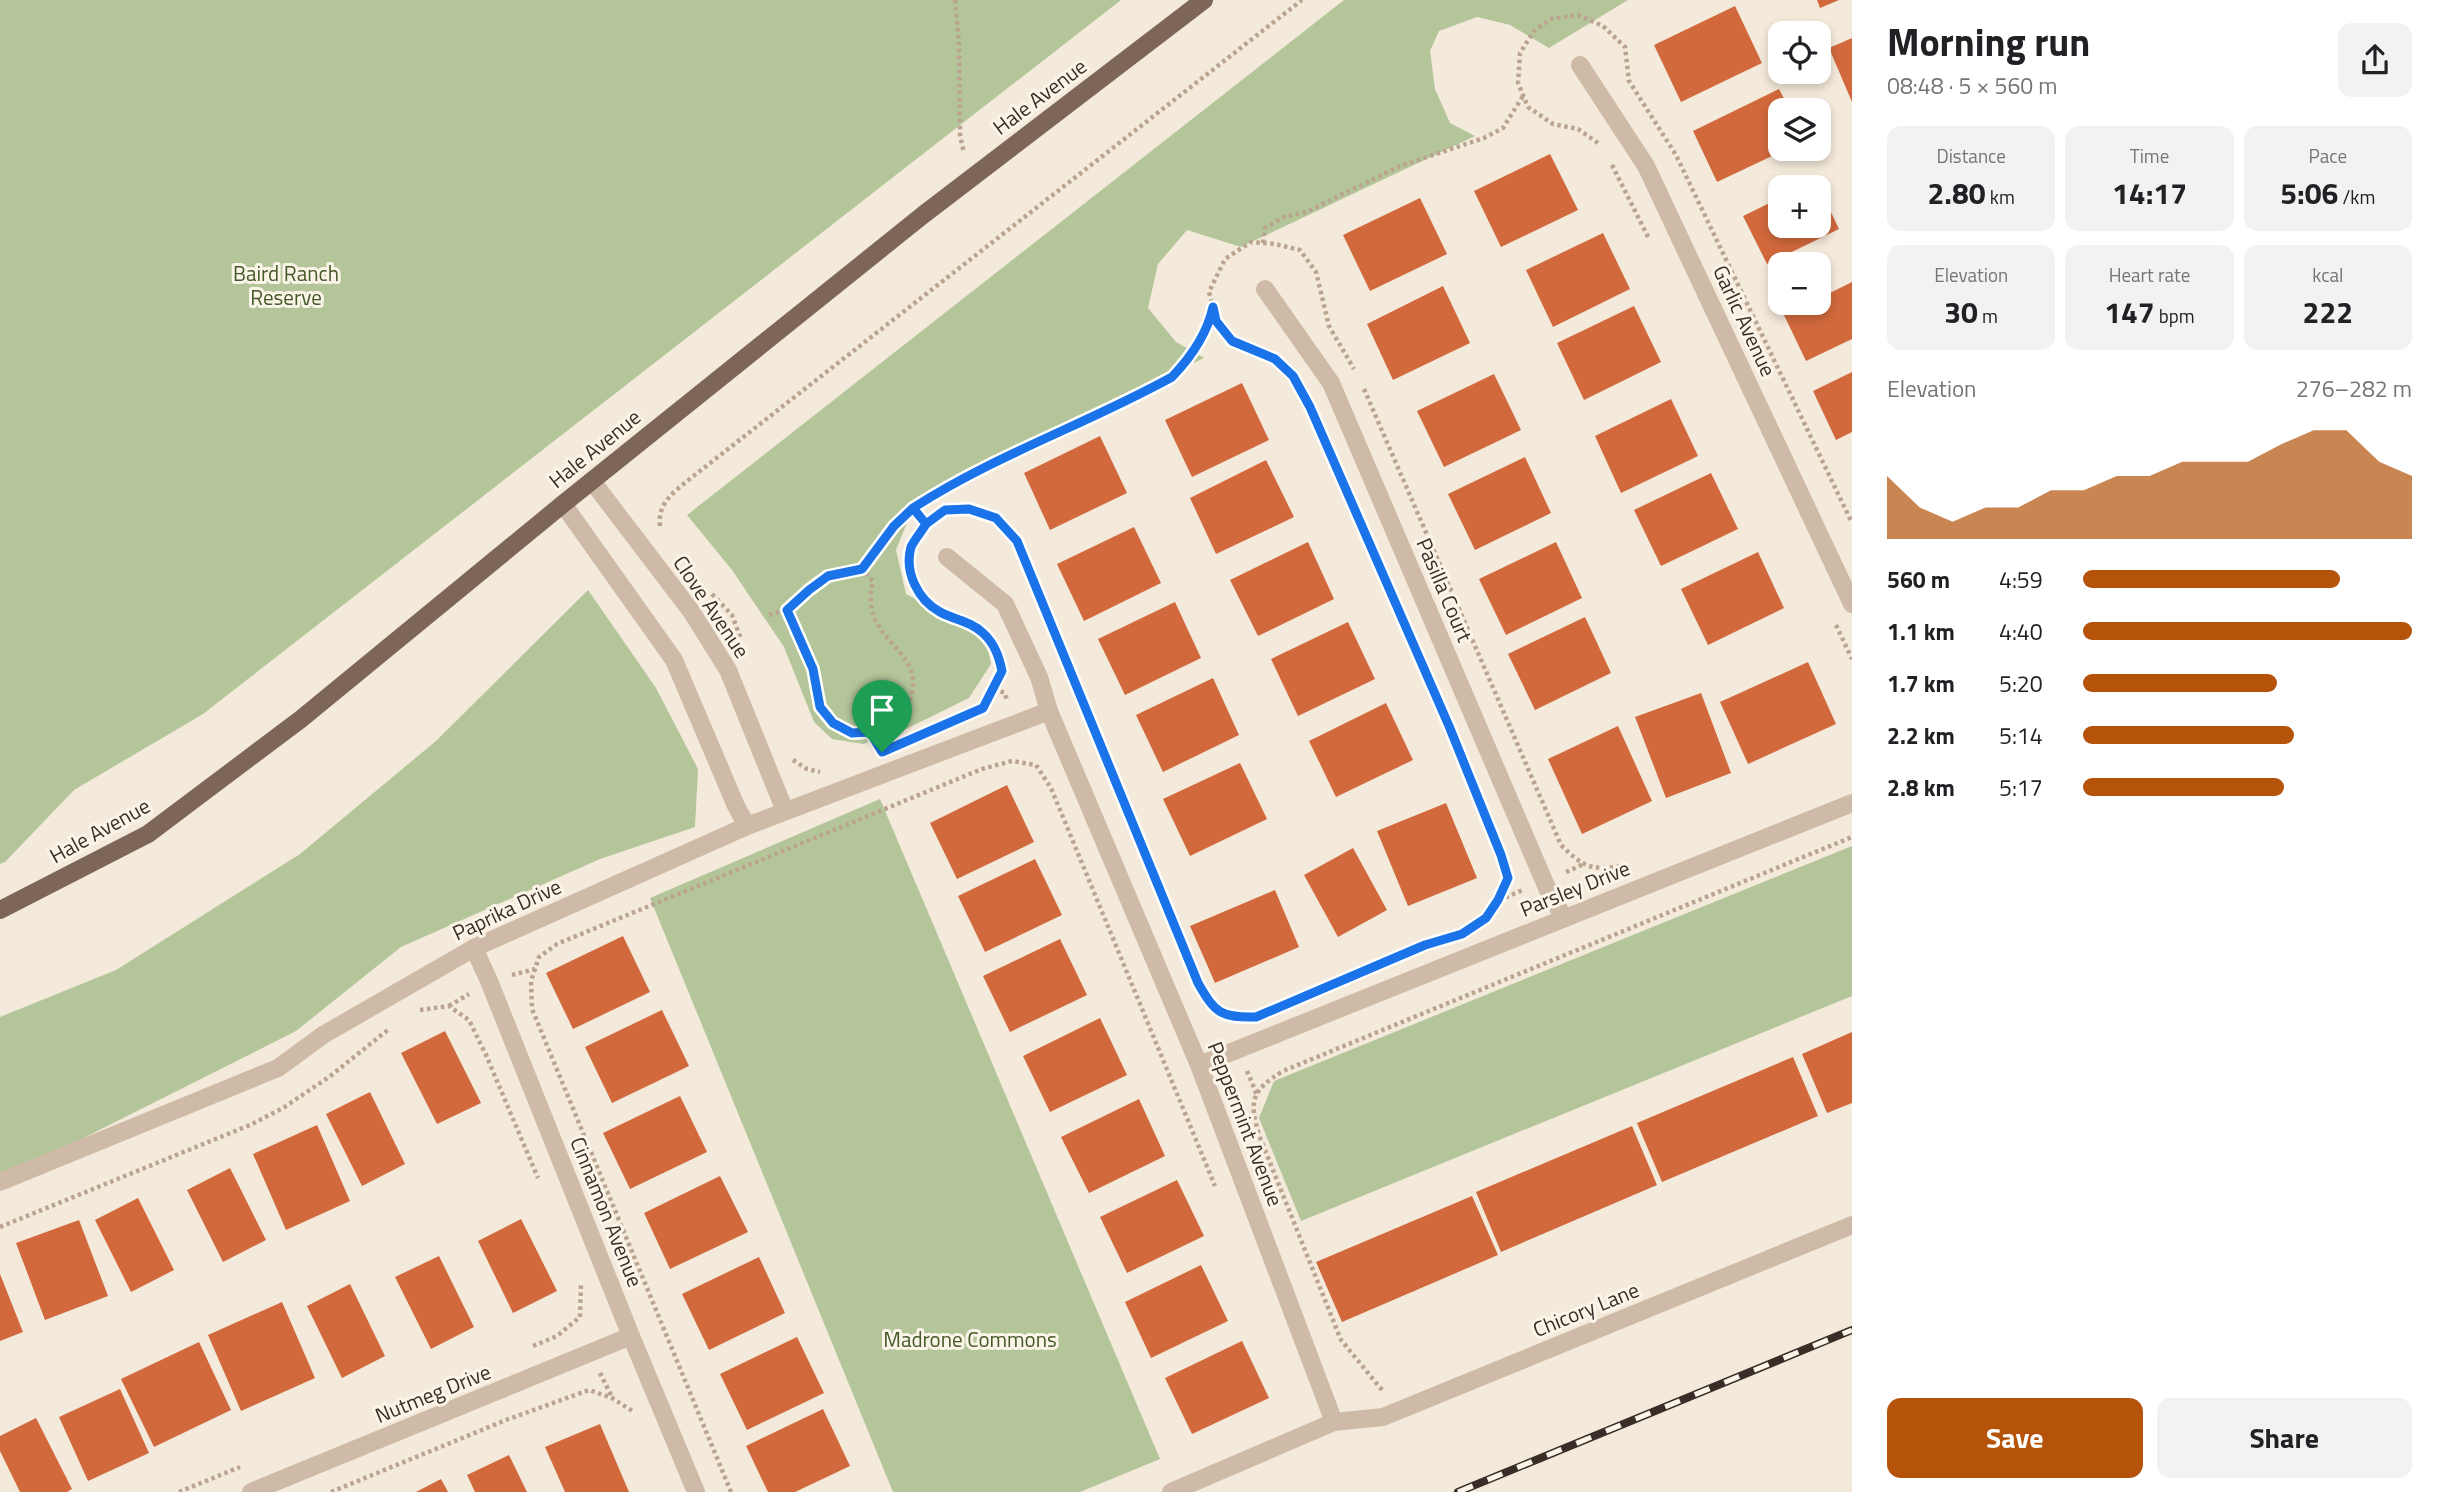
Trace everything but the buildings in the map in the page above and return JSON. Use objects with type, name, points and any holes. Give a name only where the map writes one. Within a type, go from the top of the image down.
[{"type":"main road","name":"Hale Avenue","points":[[0,910],[148,834],[301,719],[564,504],[970,179],[1204,0]]},
{"type":"street","name":"Garlic Avenue","points":[[1580,65],[1646,166],[1852,604]]},
{"type":"street","name":"Pasilla Court","points":[[1265,289],[1331,383],[1547,888],[1564,918]]},
{"type":"street","name":"Clove Avenue","points":[[593,481],[691,611],[729,670],[785,811]]},
{"type":"street","points":[[564,504],[674,660],[747,826]]},
{"type":"street","name":"Peppermint Avenue","points":[[947,557],[1005,604],[1039,677],[1049,711],[1199,1065],[1334,1422]]},
{"type":"street","name":"Paprika Drive","points":[[0,1182],[278,1068],[323,1035],[474,948],[747,826],[1049,711]]},
{"type":"street","name":"Parsley Drive","points":[[1199,1065],[1852,803]]},
{"type":"street","name":"Cinnamon Avenue","points":[[474,948],[696,1492]]},
{"type":"street","name":"Chicory Lane","points":[[1171,1492],[1334,1422],[1383,1417],[1852,1225]]},
{"type":"street","name":"Nutmeg Drive","points":[[251,1492],[631,1336]]},
{"type":"path","points":[[955,0],[960,135],[970,179]]},
{"type":"path","points":[[661,536],[659,517],[666,499],[691,478],[1302,0]]},
{"type":"path","points":[[1263,243],[1265,228],[1284,217],[1306,212],[1400,166],[1464,146],[1503,128],[1523,96]]},
{"type":"path","points":[[1358,376],[1348,354],[1329,326],[1316,272],[1300,250],[1251,242],[1225,259],[1209,292],[1216,321],[1232,341],[1275,359],[1293,376],[1310,407],[1371,547]]},
{"type":"path","points":[[768,615],[787,610],[828,576],[862,569],[894,526],[913,508],[957,480],[1172,377],[1195,349],[1210,323],[1213,307]]},
{"type":"path","points":[[1363,387],[1561,845],[1577,861],[1601,870],[1622,866]]},
{"type":"path","points":[[913,508],[926,524]]},
{"type":"path","points":[[973,713],[983,708],[1002,671],[997,651],[985,635],[968,622],[939,611],[919,595],[911,572],[911,547],[926,524],[945,510],[969,509],[996,518],[1017,541],[1198,983],[1212,1007],[1233,1018],[1256,1017]]},
{"type":"path","points":[[787,610],[813,669],[820,707],[833,723],[852,733],[870,732],[891,723],[908,706],[913,686],[911,667],[874,618],[869,598],[873,581],[862,569]]},
{"type":"path","points":[[706,589],[732,615],[743,644]]},
{"type":"path","points":[[870,732],[882,752],[871,756]]},
{"type":"path","points":[[789,749],[794,761],[807,769],[822,773],[831,771]]},
{"type":"path","points":[[731,1492],[532,1010],[531,981],[539,957],[558,944],[982,769],[1012,761],[1036,765],[1051,788],[1219,1197]]},
{"type":"path","points":[[1470,929],[1486,918],[1508,878],[1475,790]]},
{"type":"path","points":[[1382,1390],[1341,1340],[1259,1135],[1252,1108],[1263,1084],[1296,1066],[1852,837]]},
{"type":"path","points":[[414,1011],[449,1006],[469,1020],[540,1183]]},
{"type":"path","points":[[0,1227],[250,1125],[283,1108],[329,1077],[397,1023]]},
{"type":"path","points":[[521,1351],[557,1336],[580,1317],[582,1286],[577,1273]]},
{"type":"path","points":[[331,1492],[506,1420],[589,1390],[612,1398],[637,1413]]},
{"type":"path","points":[[179,1492],[242,1466]]},
{"type":"green space","name":"Baird Ranch Reserve","points":[[0,0],[1121,0],[203,714],[74,790],[5,862],[0,864]]},
{"type":"green space","points":[[1344,0],[1628,0],[1549,48],[1510,25],[1477,17],[1439,31],[1430,51],[1435,89],[1450,123],[1475,136],[1241,247],[1187,230],[1158,264],[1148,308],[1176,342],[1204,358],[967,469],[965,485],[913,508],[896,550],[906,594],[985,635],[991,664],[969,698],[906,729],[863,744],[832,739],[814,722],[784,647],[732,570],[687,515]]},
{"type":"green space","points":[[588,590],[656,688],[698,769],[695,827],[600,859],[401,947],[296,1031],[0,1180],[0,1017],[116,970],[300,854],[436,741]]},
{"type":"green space","name":"Madrone Commons","points":[[880,799],[1160,1459],[1080,1492],[893,1492],[650,898]]},
{"type":"green space","points":[[1852,846],[1852,996],[1301,1221],[1259,1118],[1274,1081]]},
{"type":"railway","points":[[1458,1492],[1852,1330]]},
{"type":"route","points":[[882,752],[870,732],[852,733],[833,723],[820,707],[813,669],[787,610],[828,576],[862,569],[894,526],[913,508],[926,524],[945,510],[969,509],[996,518],[1017,541],[1198,983],[1212,1007],[1233,1018],[1256,1017],[1425,945],[1462,934],[1486,918],[1508,878],[1449,726],[1310,407],[1293,376],[1275,359],[1232,341],[1216,321],[1213,307],[1210,323],[1201,340],[1190,358],[1172,377],[992,462],[913,508],[926,524],[911,547],[911,572],[919,595],[939,611],[968,622],[985,635],[997,651],[1002,671],[983,708],[882,752]]}]
